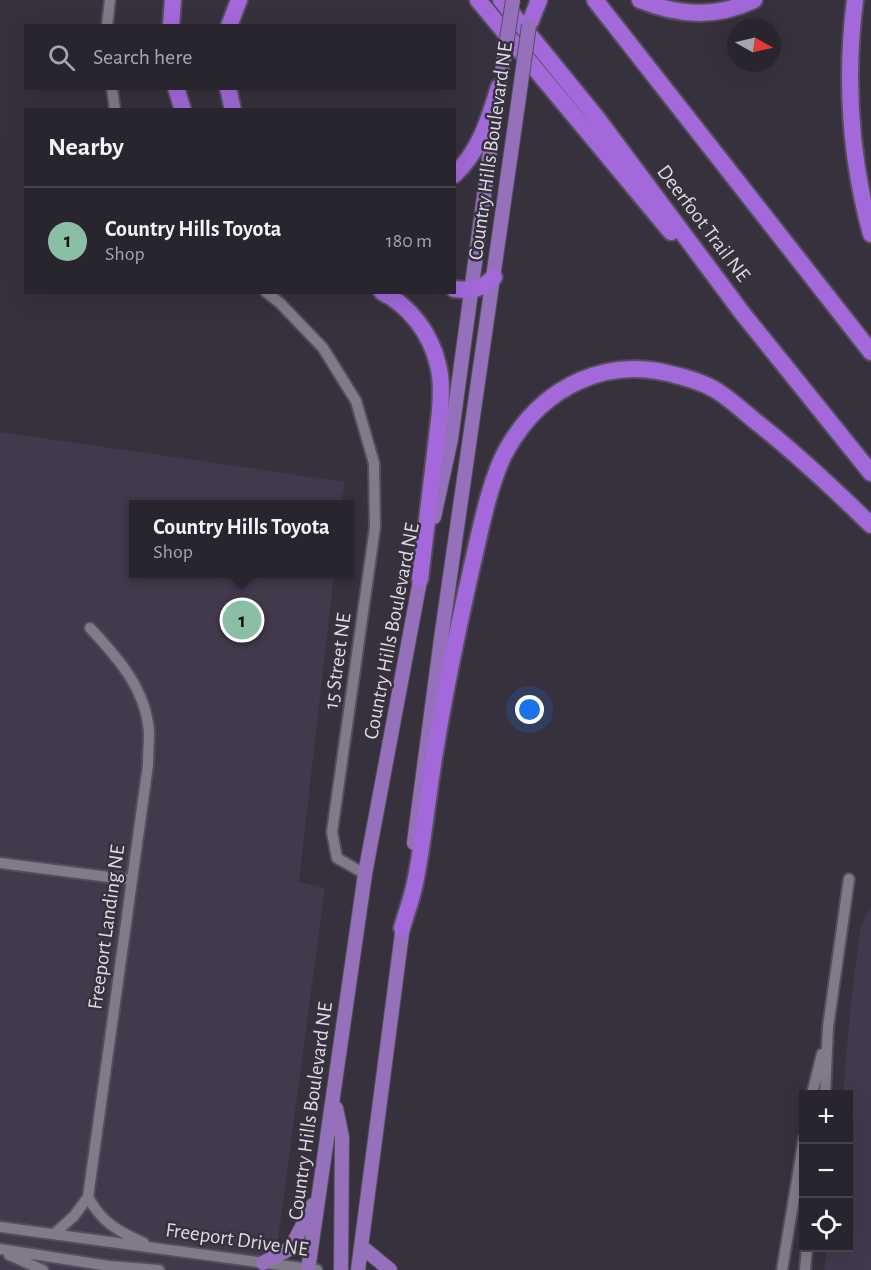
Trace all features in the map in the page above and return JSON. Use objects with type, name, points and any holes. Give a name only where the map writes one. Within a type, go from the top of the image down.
[{"type":"highway","points":[[171,24],[173,0]]},
{"type":"highway","points":[[230,24],[239,0]]},
{"type":"highway","points":[[478,0],[653,213],[743,314]]},
{"type":"highway","name":"Deerfoot Trail NE","points":[[501,0],[597,118],[743,314],[871,473]]},
{"type":"highway","points":[[528,25],[539,0]]},
{"type":"highway","points":[[595,0],[871,352]]},
{"type":"highway","points":[[640,0],[659,8],[700,14],[740,7],[754,0]]},
{"type":"highway","points":[[855,0],[849,54],[850,98],[856,165],[871,234]]},
{"type":"highway","points":[[456,173],[465,165],[478,146],[500,79]]},
{"type":"highway","points":[[174,90],[176,108]]},
{"type":"highway","points":[[175,90],[182,108]]},
{"type":"highway","points":[[228,90],[233,108]]},
{"type":"highway","points":[[463,290],[485,285],[494,277]]},
{"type":"highway","points":[[384,294],[418,321],[438,364],[441,388],[440,412],[420,579]]},
{"type":"highway","points":[[402,928],[416,879],[435,751],[454,649],[486,511],[506,451],[524,424],[544,403],[558,391],[580,380],[602,372],[622,369],[667,372],[696,381],[714,389],[780,440],[871,525]]},
{"type":"main road","name":"Country Hills Boulevard NE","points":[[311,1270],[365,874],[420,579],[451,439],[463,290],[513,0]]},
{"type":"main road","name":"Country Hills Boulevard NE","points":[[358,1270],[444,615],[532,0]]},
{"type":"main road","points":[[334,1100],[342,1137],[341,1270]]},
{"type":"main road","points":[[263,1263],[291,1248],[321,1189]]},
{"type":"main road","points":[[362,1247],[390,1270]]},
{"type":"street","points":[[107,24],[110,0]]},
{"type":"street","points":[[112,90],[115,108]]},
{"type":"street","name":"15 Street NE","points":[[269,294],[323,348],[356,401],[374,463],[375,527],[332,832],[337,858],[365,874]]},
{"type":"street","name":"Freeport Landing NE","points":[[88,1197],[148,765],[149,731],[143,704],[132,678],[117,656],[90,628]]},
{"type":"street","points":[[0,863],[132,880]]},
{"type":"street","points":[[813,1090],[828,1027],[849,879]]},
{"type":"street","points":[[825,1090],[828,1027]]},
{"type":"street","points":[[780,1270],[803,1144]]},
{"type":"street","points":[[54,1234],[74,1216],[88,1197]]},
{"type":"street","name":"Freeport Drive NE","points":[[88,1197],[95,1210],[109,1224],[152,1248]]},
{"type":"street","name":"Freeport Drive NE","points":[[0,1227],[311,1270]]},
{"type":"street","points":[[0,1250],[43,1270]]},
{"type":"street","name":"Freeport Drive NE","points":[[0,1250],[105,1268],[159,1270]]},
{"type":"street","points":[[805,1270],[807,1252]]},
{"type":"shaded area","points":[[0,432],[345,482],[343,500],[129,500],[129,578],[334,578],[299,882],[325,888],[274,1270],[0,1270]]},
{"type":"shaded area","points":[[871,909],[871,1270],[824,1270],[826,1252],[853,1252],[853,1090],[843,1090],[851,1001],[861,926]]},
{"type":"place","name":"Country Hills Toyota","points":[[242,620]]}]
